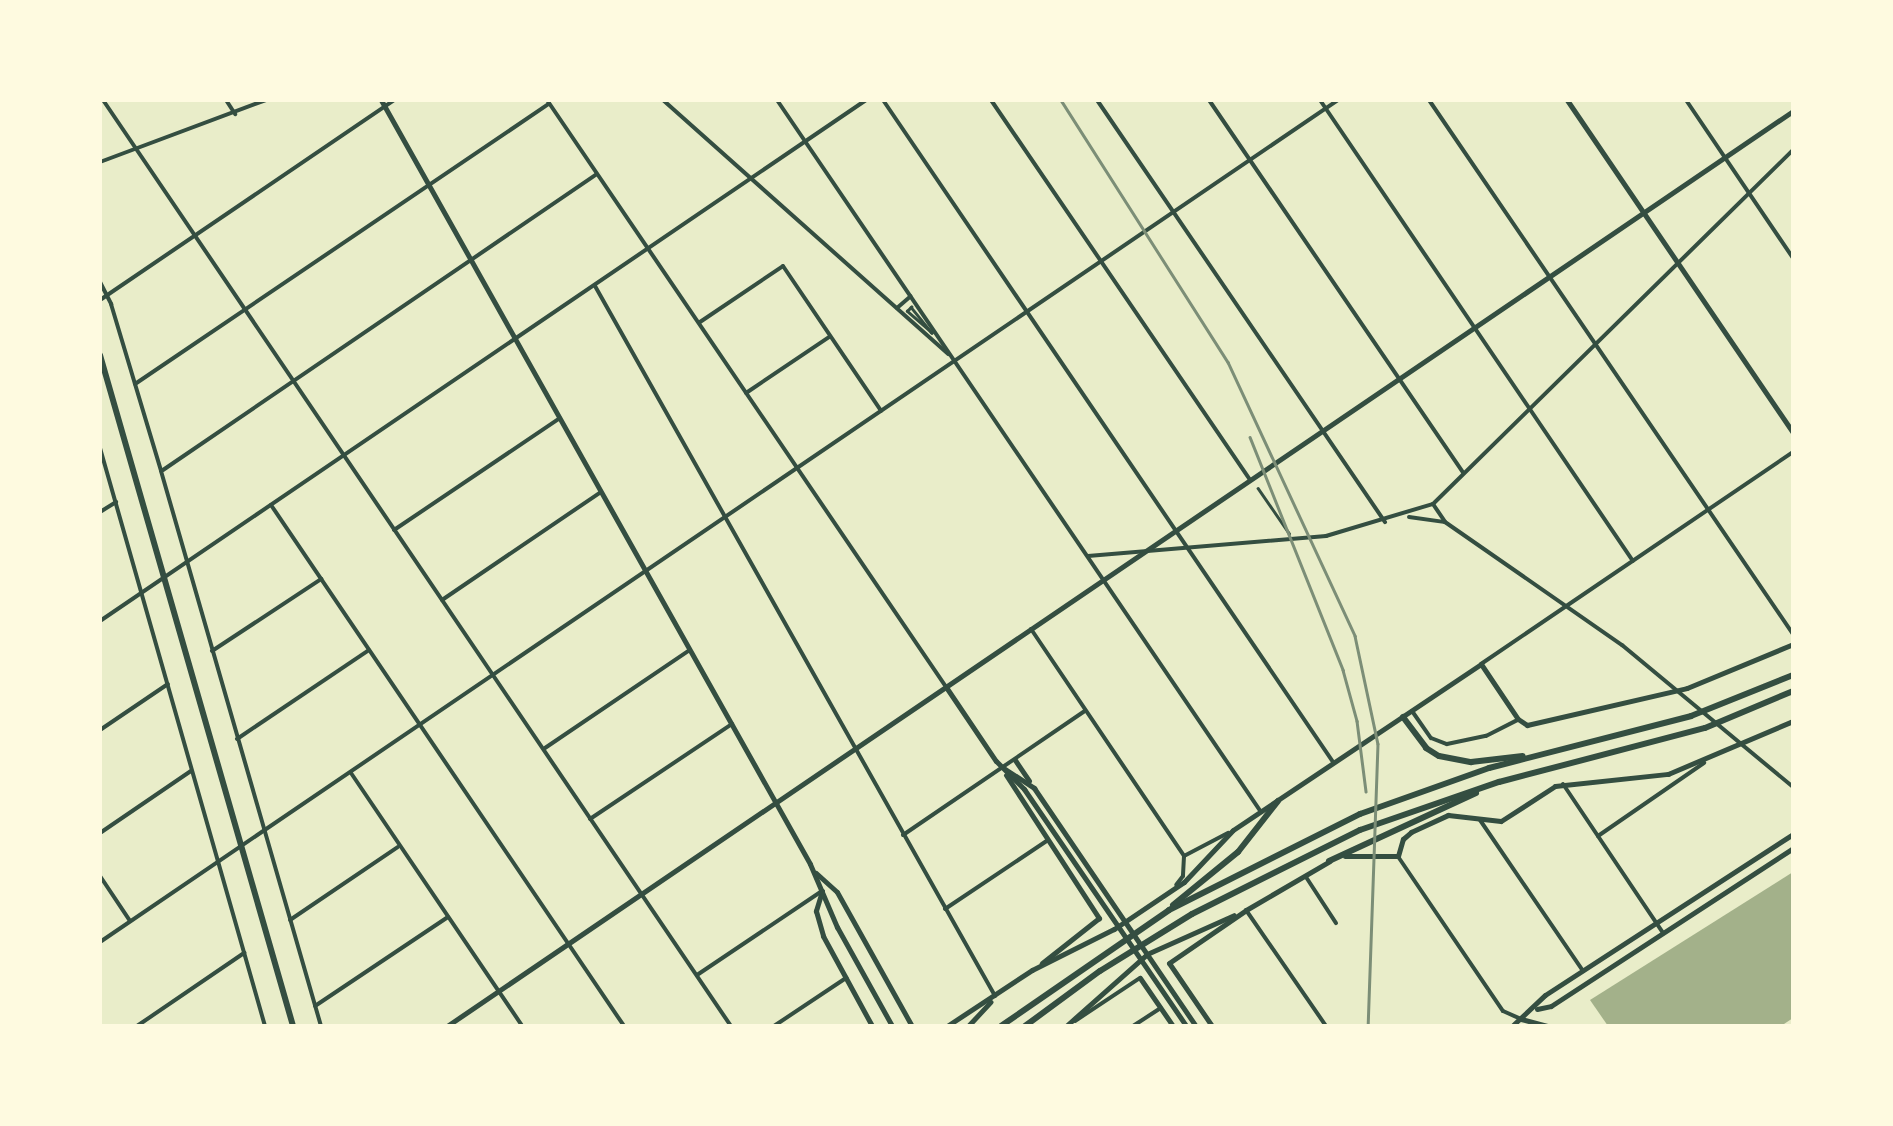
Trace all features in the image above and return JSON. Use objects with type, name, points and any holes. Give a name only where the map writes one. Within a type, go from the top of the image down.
[{"type":"main road","points":[[1567,100],[1793,433]]},
{"type":"main road","points":[[382,103],[776,802],[892,1026]]},
{"type":"main road","points":[[447,1026],[1793,110]]},
{"type":"main road","points":[[100,354],[293,1026]]},
{"type":"main road","points":[[1032,970],[1096,940],[1172,890],[1233,830],[1481,664],[1520,722],[1678,691],[1793,644]]},
{"type":"main road","points":[[1001,1026],[1169,910],[1360,814],[1431,787],[1690,716],[1793,676]]},
{"type":"main road","points":[[946,687],[1097,913],[1097,922],[947,1026]]},
{"type":"main road","points":[[1026,1026],[1153,938],[1288,864],[1385,820],[1500,782],[1705,728],[1793,691]]},
{"type":"main road","points":[[1403,717],[1426,748],[1456,761],[1545,754]]},
{"type":"main road","points":[[1403,839],[1448,815],[1508,819],[1563,784],[1634,780],[1704,762],[1793,721]]},
{"type":"main road","points":[[1014,760],[1186,1026]]},
{"type":"main road","points":[[1002,768],[1034,788]]},
{"type":"main road","points":[[1002,768],[1024,789],[1196,1026]]},
{"type":"main road","points":[[1212,1026],[1170,962],[1246,910],[1329,861],[1500,782]]},
{"type":"main road","points":[[1169,910],[1189,888],[1238,852],[1278,801]]},
{"type":"main road","points":[[1329,861],[1348,856],[1398,856],[1415,819]]},
{"type":"main road","points":[[1512,1026],[1534,1010],[1545,995],[1793,834]]},
{"type":"main road","points":[[1534,1010],[1551,1006],[1793,848]]},
{"type":"main road","points":[[814,871],[837,892],[912,1026]]},
{"type":"main road","points":[[822,891],[816,911],[823,936],[872,1026]]},
{"type":"main road","points":[[1066,1026],[1146,954],[1246,910]]},
{"type":"main road","points":[[1140,978],[1173,1026]]},
{"type":"main road","points":[[968,1026],[995,996]]},
{"type":"main road","points":[[1521,1019],[1528,1026]]},
{"type":"main road","points":[[1521,1019],[1548,1026]]},
{"type":"street","points":[[103,100],[731,1026]]},
{"type":"street","points":[[226,100],[235,114]]},
{"type":"street","points":[[100,162],[266,100]]},
{"type":"street","points":[[100,300],[382,103],[394,100]]},
{"type":"street","points":[[662,100],[955,360]]},
{"type":"street","points":[[777,100],[1261,812]]},
{"type":"street","points":[[100,621],[866,100]]},
{"type":"street","points":[[884,100],[1333,762]]},
{"type":"street","points":[[990,100],[1250,480]]},
{"type":"street","points":[[1098,100],[1385,522]]},
{"type":"street","points":[[1208,100],[1463,472]]},
{"type":"street","points":[[1320,100],[1632,561]]},
{"type":"street","points":[[100,942],[1338,100]]},
{"type":"street","points":[[1429,100],[1793,634]]},
{"type":"street","points":[[1686,100],[1793,258]]},
{"type":"street","points":[[135,384],[548,102],[946,687]]},
{"type":"street","points":[[1088,556],[1326,536],[1404,517],[1433,504],[1793,150]]},
{"type":"street","points":[[161,471],[597,174]]},
{"type":"street","points":[[698,323],[783,266],[881,410]]},
{"type":"street","points":[[100,282],[108,294],[161,471],[320,1026]]},
{"type":"street","points":[[594,285],[995,996]]},
{"type":"street","points":[[897,308],[911,296]]},
{"type":"street","points":[[911,306],[932,333],[930,333],[907,311],[911,306]]},
{"type":"street","points":[[746,393],[830,336]]},
{"type":"street","points":[[394,530],[560,418]]},
{"type":"street","points":[[100,448],[265,1026]]},
{"type":"street","points":[[1481,664],[1793,452]]},
{"type":"street","points":[[1258,488],[1289,533]]},
{"type":"street","points":[[442,600],[601,492]]},
{"type":"street","points":[[100,512],[116,502]]},
{"type":"street","points":[[1433,504],[1445,522],[1567,606],[1678,691],[1793,787]]},
{"type":"street","points":[[271,505],[624,1026]]},
{"type":"street","points":[[1404,517],[1445,522]]},
{"type":"street","points":[[212,652],[321,579]]},
{"type":"street","points":[[1031,629],[1184,856],[1183,876],[1172,890]]},
{"type":"street","points":[[237,739],[369,650]]},
{"type":"street","points":[[543,750],[690,650]]},
{"type":"street","points":[[100,730],[168,684]]},
{"type":"street","points":[[1412,711],[1431,738],[1447,744],[1486,736],[1520,722]]},
{"type":"street","points":[[904,835],[1086,712]]},
{"type":"street","points":[[590,820],[732,724]]},
{"type":"street","points":[[1598,836],[1704,762]]},
{"type":"street","points":[[100,833],[193,770]]},
{"type":"street","points":[[350,772],[522,1026]]},
{"type":"street","points":[[1563,784],[1663,932]]},
{"type":"street","points":[[1480,820],[1583,971]]},
{"type":"street","points":[[1184,856],[1233,830]]},
{"type":"street","points":[[945,910],[1048,840]]},
{"type":"street","points":[[290,920],[400,846]]},
{"type":"street","points":[[1398,856],[1503,1011],[1521,1019]]},
{"type":"street","points":[[1304,875],[1336,924]]},
{"type":"street","points":[[100,876],[130,921]]},
{"type":"street","points":[[697,976],[822,891]]},
{"type":"street","points":[[1246,910],[1326,1026]]},
{"type":"street","points":[[315,1006],[448,916]]},
{"type":"street","points":[[137,1026],[244,954]]},
{"type":"street","points":[[774,1026],[846,978]]},
{"type":"street","points":[[1066,1026],[1140,978]]},
{"type":"street","points":[[1134,1026],[1161,1008]]},
{"type":"shaded area","points":[[1793,872],[1793,1018],[1781,1026],[1608,1026],[1590,1000]]},
{"type":"railway","points":[[1061,100],[1228,362],[1355,636],[1378,744],[1368,1026]]},
{"type":"railway","points":[[1250,437],[1343,670],[1357,721],[1366,791]]}]
